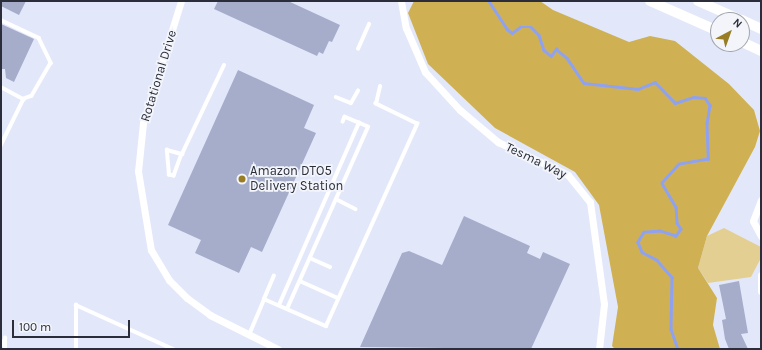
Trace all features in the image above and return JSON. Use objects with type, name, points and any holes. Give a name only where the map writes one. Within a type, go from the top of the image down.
[{"type":"main road","points":[[650,1],[710,27]]},
{"type":"main road","points":[[698,1],[723,12]]},
{"type":"main road","points":[[750,24],[761,29]]},
{"type":"main road","points":[[750,46],[761,51]]},
{"type":"street","name":"Rotational Drive","points":[[181,1],[144,123],[138,171],[142,209],[151,250],[169,280],[187,298],[210,315],[278,349]]},
{"type":"street","name":"Tesma Way","points":[[401,1],[406,28],[425,72],[460,110],[498,142],[568,175],[590,202],[604,304],[599,349]]},
{"type":"street","points":[[761,200],[752,221],[761,236]]},
{"type":"street","points":[[761,276],[761,291]]},
{"type":"lane","points":[[1,20],[39,38],[51,63],[32,96],[24,99],[1,146]]},
{"type":"lane","points":[[358,49],[369,24]]},
{"type":"lane","points":[[182,154],[167,150],[167,173],[172,176],[224,65]]},
{"type":"lane","points":[[264,298],[326,326],[417,124],[376,104],[380,86]]},
{"type":"lane","points":[[1,87],[24,99]]},
{"type":"lane","points":[[336,97],[351,103],[358,90]]},
{"type":"lane","points":[[287,309],[368,127],[345,117],[343,122]]},
{"type":"lane","points":[[278,305],[359,123]]},
{"type":"lane","points":[[336,199],[356,209]]},
{"type":"lane","points":[[310,258],[330,267]]},
{"type":"lane","points":[[250,335],[274,276]]},
{"type":"lane","points":[[300,281],[338,298]]},
{"type":"lane","points":[[76,349],[76,305],[173,349]]},
{"type":"lane","points":[[1,346],[5,338],[4,349]]},
{"type":"shaded area","points":[[414,1],[540,1],[553,10],[629,42],[650,36],[675,41],[729,84],[754,110],[760,131],[755,147],[707,236],[698,268],[717,298],[713,325],[720,349],[615,349],[612,346],[618,307],[599,205],[575,172],[495,128],[428,64],[408,13]]},
{"type":"shaded area","points":[[724,228],[761,247],[761,258],[751,277],[708,283],[698,268],[707,236]]},
{"type":"building","points":[[1,1],[26,1],[19,15],[1,6]]},
{"type":"building","points":[[218,1],[288,1],[340,25],[332,42],[329,41],[323,54],[319,52],[317,56],[214,9]]},
{"type":"building","points":[[1,24],[34,39],[14,82],[6,78],[5,69],[1,69]]},
{"type":"building","name":"Amazon DTO5 Delivery Station","points":[[238,70],[314,105],[304,128],[316,133],[262,252],[251,247],[239,273],[195,253],[201,240],[168,225]]},
{"type":"building","points":[[464,216],[530,246],[527,253],[540,259],[543,252],[570,264],[531,349],[360,347],[402,253],[409,251],[442,265]]},
{"type":"building","points":[[739,281],[748,333],[741,334],[748,349],[729,349],[725,339],[722,320],[726,319],[719,285]]},
{"type":"waterway","points":[[489,1],[507,29],[512,33],[520,27],[531,27],[539,35],[544,50],[551,56],[556,49],[567,58],[584,83],[638,89],[655,82],[675,103],[694,97],[705,98],[710,105],[707,123],[708,159],[679,164],[662,183],[676,207],[677,223],[681,229],[676,236],[660,231],[644,232],[638,242],[642,252],[657,260],[672,277],[671,329],[678,349]]},
{"type":"place","name":"Amazon DTO5 Delivery Station","points":[[242,179]]}]
